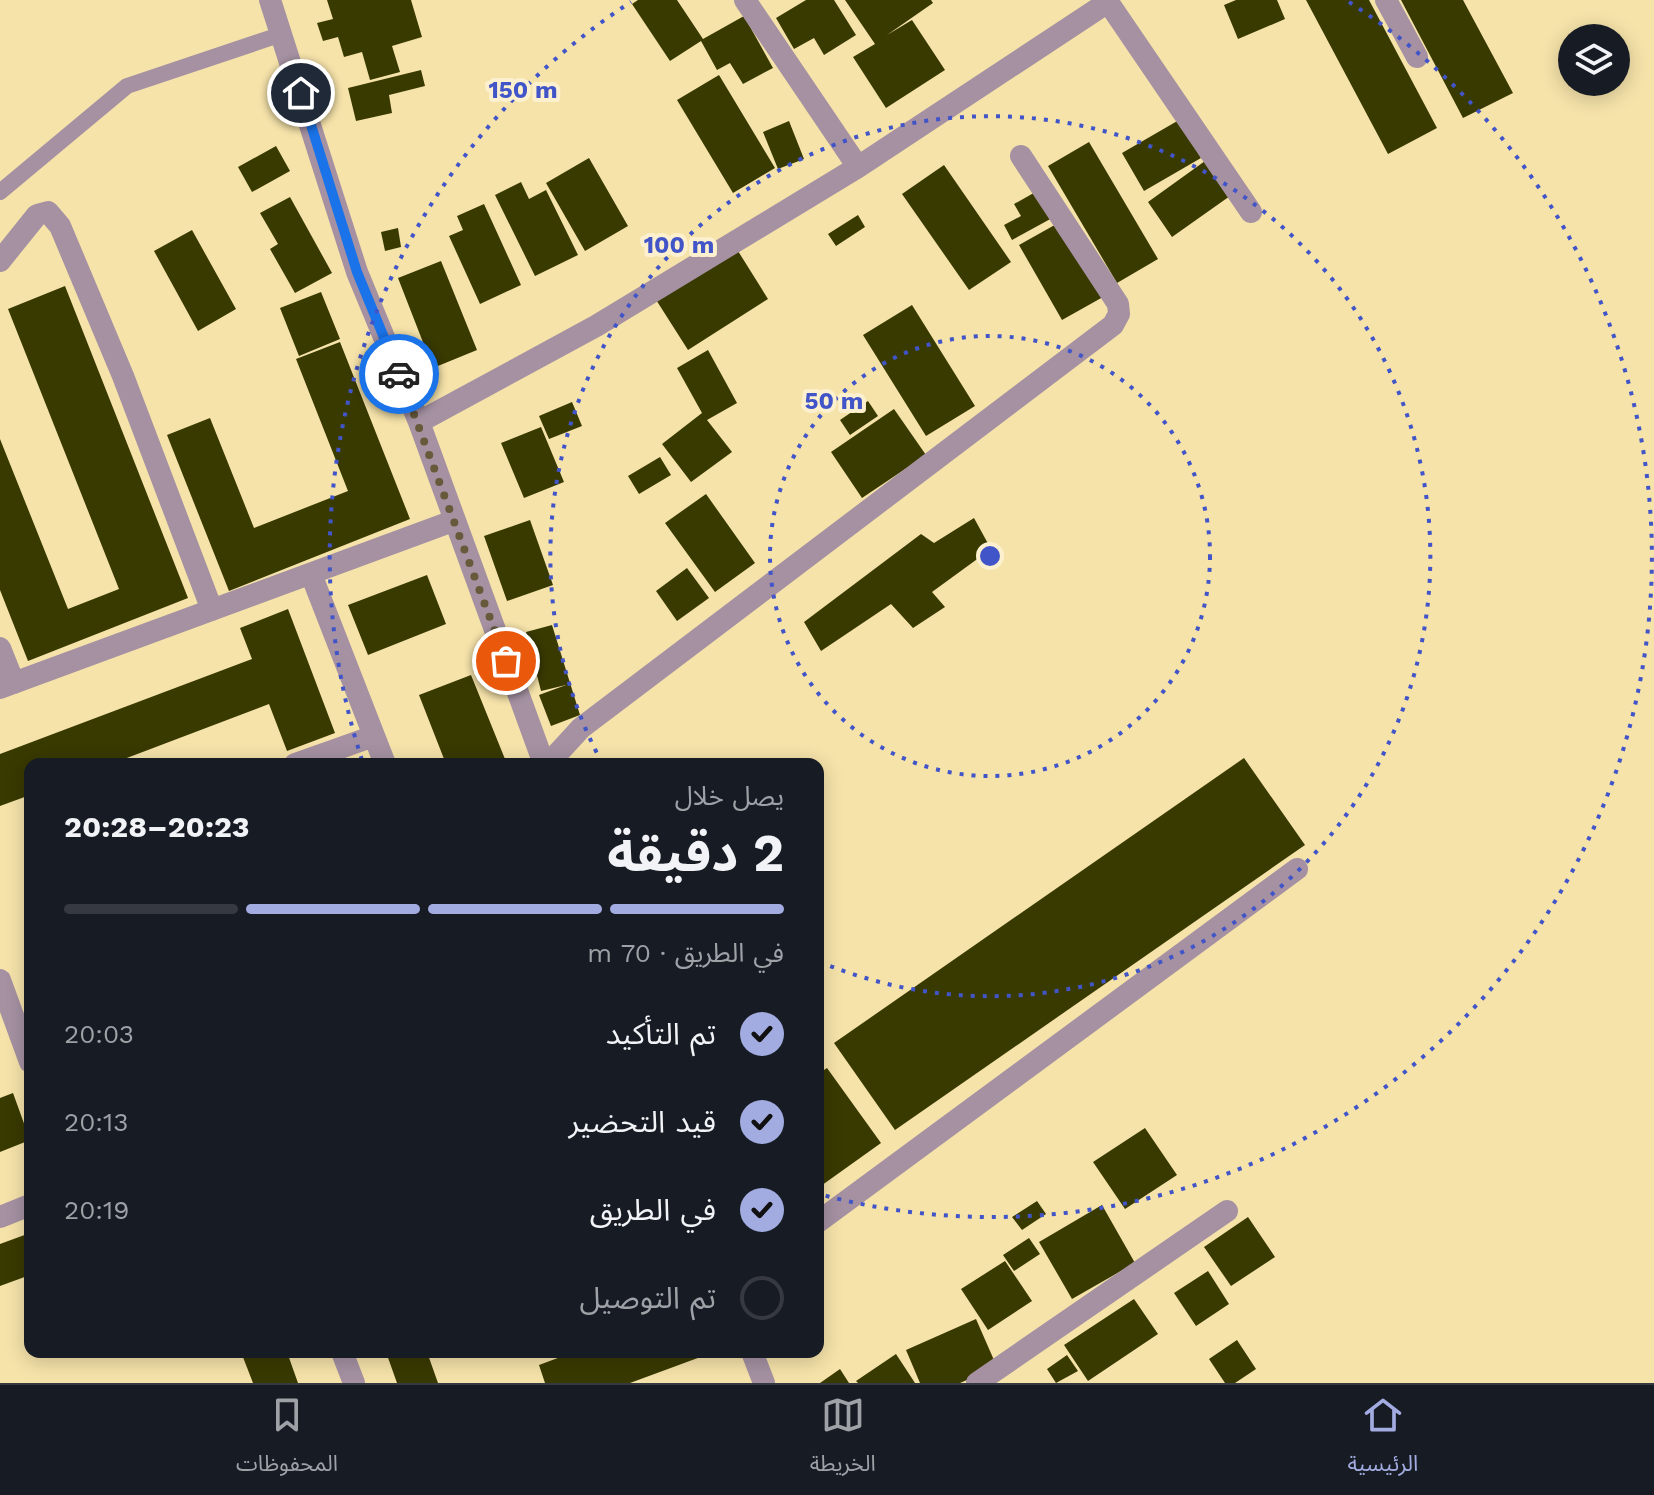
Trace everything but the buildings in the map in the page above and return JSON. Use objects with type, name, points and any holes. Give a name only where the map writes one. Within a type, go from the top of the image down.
[{"type":"street","points":[[270,0],[357,272],[419,422],[453,521],[544,758]]},
{"type":"street","points":[[745,0],[858,167]]},
{"type":"street","points":[[1386,0],[1417,57]]},
{"type":"street","points":[[419,422],[596,326],[858,167],[1108,2],[1251,212]]},
{"type":"street","points":[[552,758],[581,728],[1113,325],[1119,314],[1118,304],[1021,156]]},
{"type":"street","points":[[0,261],[37,215],[48,212],[60,226],[123,376],[212,610]]},
{"type":"street","points":[[0,648],[7,686],[453,521]]},
{"type":"street","points":[[311,574],[383,758]]},
{"type":"street","points":[[312,758],[374,736]]},
{"type":"street","points":[[824,1218],[1297,869]]},
{"type":"street","points":[[0,980],[24,1046]]},
{"type":"street","points":[[0,1217],[24,1207]]},
{"type":"street","points":[[977,1383],[1227,1211]]},
{"type":"street","points":[[344,1358],[354,1383]]},
{"type":"street","points":[[754,1358],[764,1383]]},
{"type":"lane","points":[[0,192],[127,86],[282,34]]},
{"type":"way so far","points":[[399,374],[506,661]]},
{"type":"route","points":[[301,93],[357,272],[399,374]]}]
